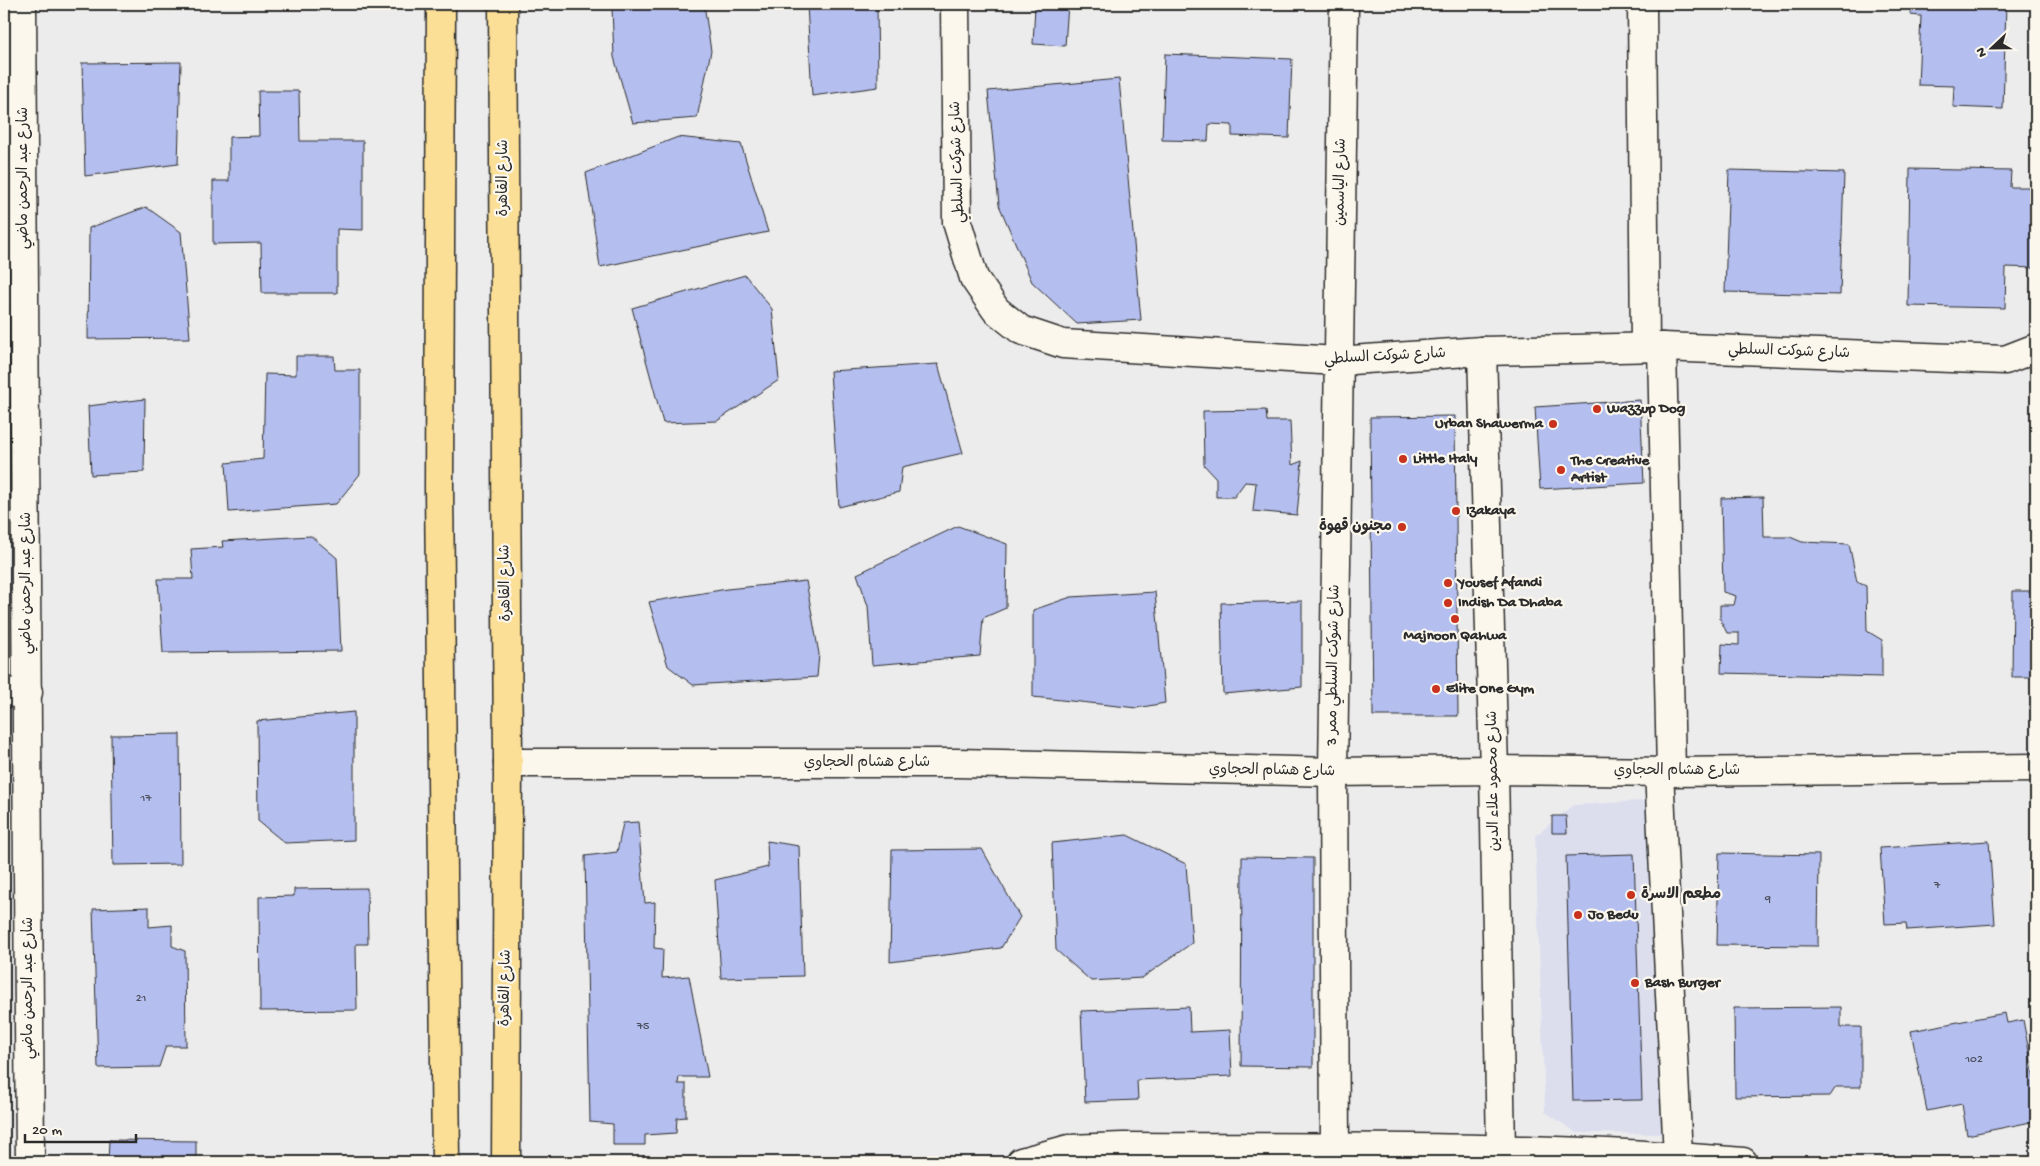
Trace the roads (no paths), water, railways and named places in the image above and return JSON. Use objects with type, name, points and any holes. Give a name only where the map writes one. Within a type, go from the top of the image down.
[{"type":"main road","points":[[441,4],[439,488],[446,1162]]},
{"type":"main road","name":"شارع القاهرة","points":[[503,4],[508,763],[506,1162]]},
{"type":"street","name":"شارع عبد الرحمن ماضي","points":[[22,4],[16,692],[30,1162]]},
{"type":"street","name":"شارع شوكت السلطي","points":[[955,4],[958,222],[974,278],[996,310],[1021,330],[1064,344],[1337,361],[1482,352],[1653,347],[2005,360],[2036,348]]},
{"type":"street","name":"شارع الياسمين","points":[[1337,361],[1344,4]]},
{"type":"street","points":[[1642,4],[1678,1156]]},
{"type":"street","name":"شارع محمود علاء الدين","points":[[1482,352],[1494,770],[1501,1150]]},
{"type":"street","name":"شارع شوكت السلطي ممر 3","points":[[1335,1148],[1333,772],[1337,361]]},
{"type":"street","name":"شارع هشام الحجاوي","points":[[508,763],[958,763],[1333,772],[1494,770],[1665,772],[2036,768]]},
{"type":"street","points":[[1021,1162],[1069,1149],[1123,1147],[1501,1150],[1678,1156],[1743,1162]]},
{"type":"place","name":"Wazzup Dog","points":[[1597,409]]},
{"type":"place","name":"Urban Shawerma","points":[[1553,424]]},
{"type":"place","name":"Little Italy","points":[[1403,459]]},
{"type":"place","name":"The Creative Artist","points":[[1561,470]]},
{"type":"place","name":"Izakaya","points":[[1456,511]]},
{"type":"place","name":"مجنون قهوة","points":[[1402,527]]},
{"type":"place","name":"Yousef Afandi","points":[[1448,583]]},
{"type":"place","name":"Indish Da Dhaba","points":[[1448,603]]},
{"type":"place","name":"Majnoon Qahwa","points":[[1455,619]]},
{"type":"place","name":"Elite One Gym","points":[[1436,689]]},
{"type":"place","name":"مطعم الاسرة","points":[[1631,895]]},
{"type":"place","name":"Jo Bedu","points":[[1578,915]]},
{"type":"place","name":"Bash Burger","points":[[1635,983]]}]
